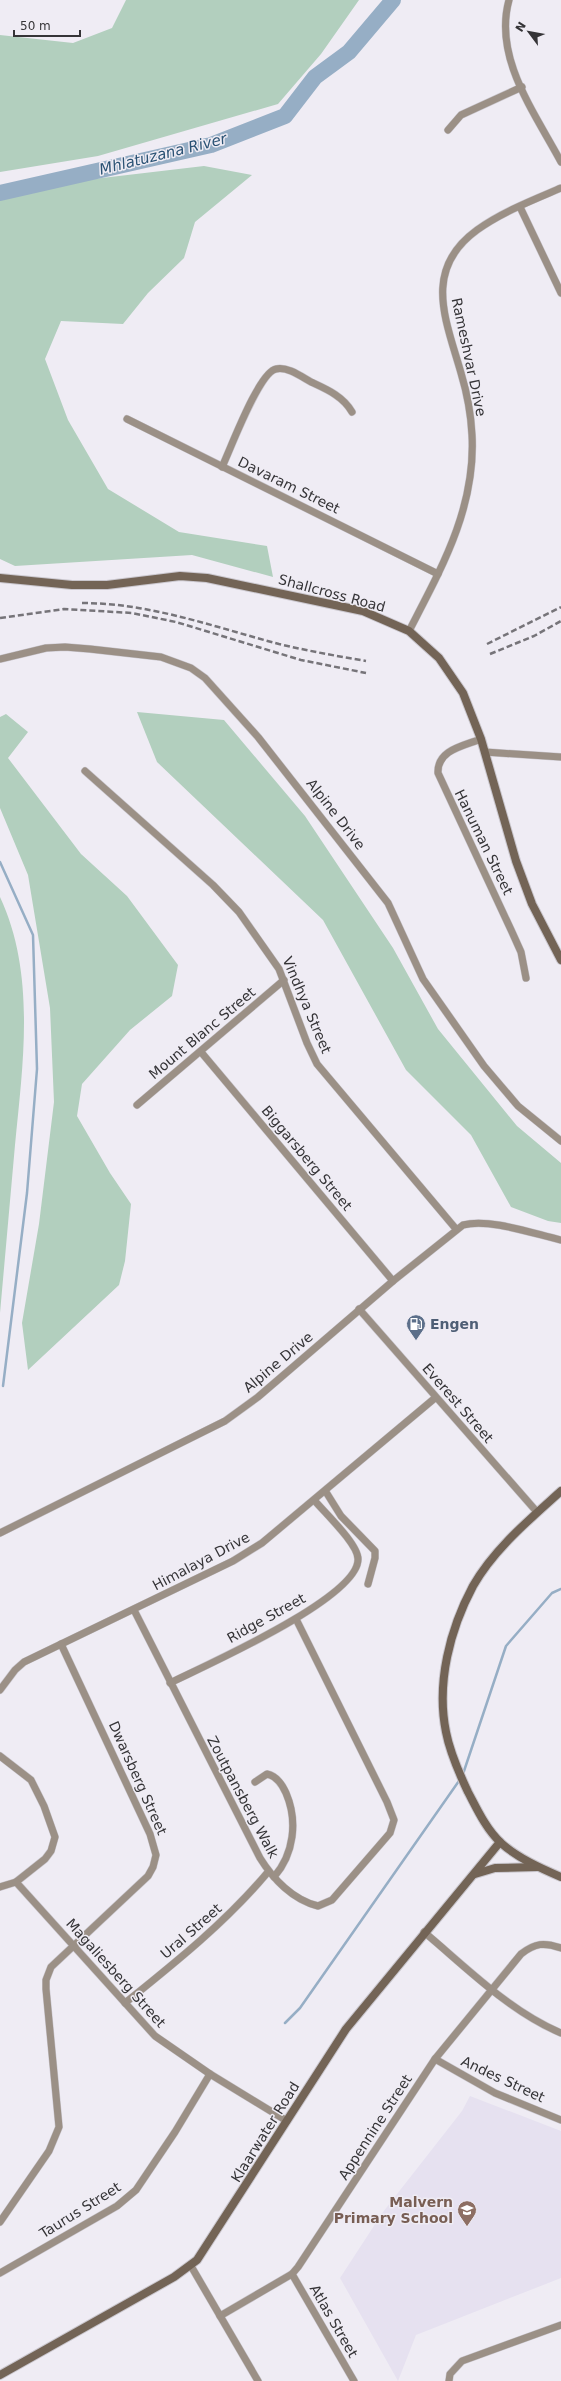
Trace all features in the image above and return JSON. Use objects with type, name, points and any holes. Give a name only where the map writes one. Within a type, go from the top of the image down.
[{"type":"street","points":[[509,0],[505,35],[512,66],[561,162]]},
{"type":"street","points":[[448,130],[456,119],[471,109],[522,87]]},
{"type":"street","name":"Rameshvar Drive","points":[[409,631],[450,549],[464,509],[471,466],[472,436],[468,400],[443,308],[443,281],[454,254],[464,241],[478,229],[561,188]]},
{"type":"street","points":[[520,207],[561,293]]},
{"type":"street","points":[[222,467],[258,388],[269,372],[275,369],[286,370],[327,390],[348,404],[352,412]]},
{"type":"street","name":"Davaram Street","points":[[127,419],[438,574]]},
{"type":"street","name":"Shallcross Road","points":[[0,578],[86,585],[107,585],[180,576],[207,578],[298,596],[363,611],[409,631],[439,658],[454,677],[469,706],[485,752],[516,861],[532,904],[561,960]]},
{"type":"street","name":"Alpine Drive","points":[[0,659],[46,648],[65,647],[90,649],[161,657],[186,666],[205,678],[258,736],[388,903],[424,979],[484,1066],[518,1106],[561,1141]]},
{"type":"street","name":"Hanuman Street","points":[[481,740],[444,755],[440,760],[438,773],[521,952],[526,978]]},
{"type":"street","points":[[485,752],[561,757]]},
{"type":"street","name":"Vindhya Street","points":[[85,771],[227,899],[274,958],[284,980],[307,1043],[317,1064],[456,1229]]},
{"type":"street","name":"Mount Blanc Street","points":[[137,1105],[284,980]]},
{"type":"street","name":"Biggarsberg Street","points":[[201,1052],[392,1281]]},
{"type":"street","name":"Alpine Drive","points":[[0,1533],[226,1421],[258,1397],[392,1281],[456,1229],[474,1222],[561,1240]]},
{"type":"street","name":"Everest Street","points":[[360,1309],[436,1398],[537,1512]]},
{"type":"street","name":"Himalaya Drive","points":[[0,1690],[15,1670],[24,1662],[134,1610],[248,1552],[326,1492],[436,1398]]},
{"type":"street","points":[[561,1491],[537,1512],[504,1545],[474,1586],[452,1635],[446,1662],[443,1700],[446,1732],[452,1753],[476,1807],[488,1828],[500,1842],[540,1867],[561,1877]]},
{"type":"street","points":[[326,1492],[341,1516],[375,1551],[375,1558],[368,1584]]},
{"type":"street","name":"Ridge Street","points":[[170,1684],[296,1619],[350,1579],[357,1565],[357,1553],[315,1501]]},
{"type":"street","name":"Zoutpansberg Walk","points":[[134,1610],[250,1841],[271,1874],[304,1901],[318,1906],[325,1905],[345,1886],[383,1843],[390,1833],[394,1820],[341,1705],[296,1619]]},
{"type":"street","name":"Dwarsberg Street","points":[[0,2222],[46,2157],[58,2134],[59,2114],[46,1980],[51,1967],[74,1944],[144,1882],[153,1867],[156,1855],[150,1834],[61,1644]]},
{"type":"street","points":[[0,1756],[31,1780],[44,1806],[55,1837],[52,1850],[45,1860],[16,1882],[0,1887]]},
{"type":"street","name":"Ural Street","points":[[125,2003],[218,1926],[271,1874],[282,1867],[288,1854],[293,1826],[292,1810],[284,1788],[277,1779],[266,1774],[256,1782]]},
{"type":"street","name":"Klaarwater Road","points":[[0,2375],[191,2266],[211,2242],[346,2029],[424,1932],[500,1842]]},
{"type":"street","points":[[473,1875],[495,1868],[540,1867]]},
{"type":"street","name":"Magaliesberg Street","points":[[16,1882],[74,1944],[155,2036],[210,2074],[287,2121]]},
{"type":"street","points":[[424,1932],[492,1989],[534,2021],[561,2033]]},
{"type":"street","name":"Appennine Street","points":[[220,2316],[292,2274],[305,2257],[435,2059],[492,1989],[528,1948],[538,1943],[547,1943],[561,1948]]},
{"type":"street","name":"Andes Street","points":[[435,2059],[495,2093],[561,2120]]},
{"type":"street","name":"Taurus Street","points":[[0,2273],[117,2206],[136,2190],[176,2132],[210,2074]]},
{"type":"street","points":[[191,2266],[258,2381]]},
{"type":"street","name":"Atlas Street","points":[[292,2274],[354,2381]]},
{"type":"street","points":[[449,2381],[450,2374],[462,2361],[561,2325]]},
{"type":"shaded area","name":"Malvern Primary School","points":[[470,2096],[561,2131],[561,2278],[416,2335],[398,2381],[340,2278],[383,2212],[462,2111]]},
{"type":"green space","points":[[126,0],[359,0],[321,54],[278,104],[98,156],[0,172],[0,35],[73,43],[112,28]]},
{"type":"green space","points":[[204,166],[252,175],[195,222],[184,258],[148,293],[123,324],[61,321],[45,359],[68,420],[108,489],[179,532],[267,546],[273,577],[192,555],[15,566],[0,559],[0,190]]},
{"type":"green space","points":[[137,712],[224,720],[305,816],[393,948],[438,1029],[517,1126],[561,1163],[561,1223],[548,1221],[511,1207],[471,1135],[406,1070],[323,920],[157,762]]},
{"type":"green space","points":[[6,714],[28,732],[8,758],[81,854],[127,896],[178,965],[172,996],[130,1030],[82,1084],[77,1116],[110,1173],[131,1204],[125,1261],[119,1285],[28,1370],[22,1323],[39,1224],[54,1102],[50,1008],[28,875],[0,808],[0,717]]},
{"type":"green space","points":[[0,897],[11,926],[19,957],[23,988],[24,1019],[21,1082],[0,1313]]},
{"type":"waterway","name":"Mhlatuzana River","points":[[0,193],[211,145],[285,116],[315,77],[349,52],[393,0]]},
{"type":"waterway","points":[[0,862],[33,935],[37,1069],[27,1193],[3,1386]]},
{"type":"waterway","points":[[463,1774],[506,1646],[552,1593],[561,1589]]},
{"type":"waterway","points":[[285,2023],[300,2008],[461,1778]]},
{"type":"railway","points":[[82,603],[107,604],[157,611],[279,644],[366,661]]},
{"type":"railway","points":[[487,644],[561,607]]},
{"type":"railway","points":[[0,618],[64,609],[132,613],[176,622],[301,660],[366,673]]},
{"type":"railway","points":[[490,654],[534,636],[561,621]]},
{"type":"place","name":"Engen","points":[[416,1341]]},
{"type":"place","name":"Malvern Primary School","points":[[467,2227]]}]
